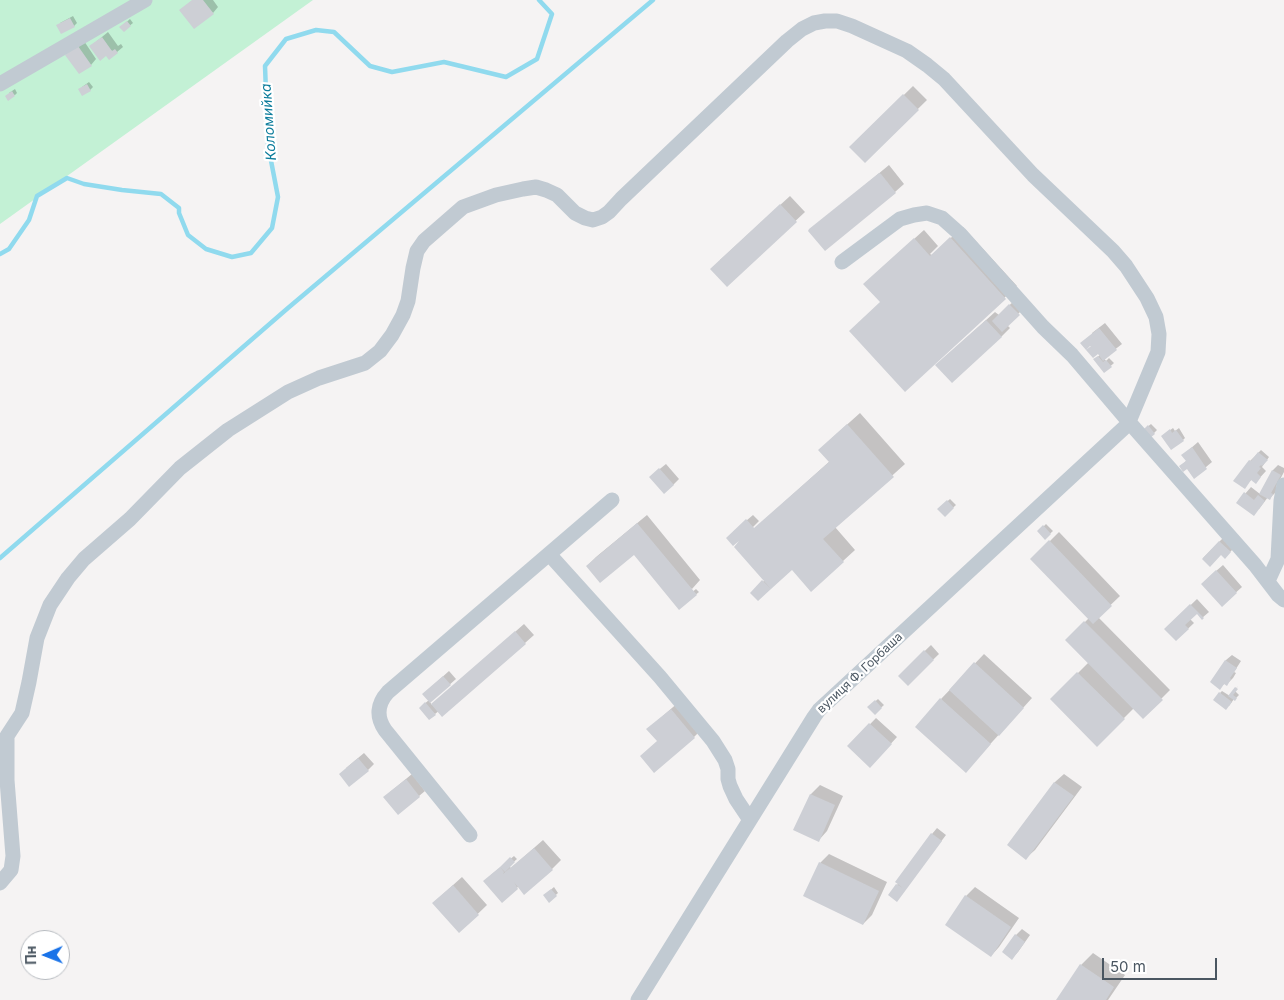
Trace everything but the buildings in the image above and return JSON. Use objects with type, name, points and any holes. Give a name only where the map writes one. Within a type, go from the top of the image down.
[{"type":"street","points":[[0,84],[145,0]]},
{"type":"street","points":[[0,883],[10,870],[13,856],[7,780],[8,736],[22,713],[30,682],[37,638],[50,605],[68,578],[84,559],[130,519],[180,468],[228,430],[288,392],[319,378],[366,363],[380,351],[403,315],[408,301],[417,251],[424,241],[463,207],[496,195],[523,188],[536,188],[556,195],[575,213],[585,218],[593,220],[602,217],[787,41],[802,29],[814,23],[837,21],[852,26],[907,51],[928,65],[1033,175],[1113,251],[1126,266],[1147,298],[1156,317],[1159,334],[1158,352],[1129,422]]},
{"type":"street","points":[[842,262],[900,219],[927,213],[942,218],[960,234],[1043,327],[1072,356],[1284,600]]},
{"type":"street","name":"вулиця Ф. Горбаша","points":[[638,1000],[819,710],[1129,422]]},
{"type":"street","points":[[1268,581],[1278,558],[1281,501],[1284,485]]},
{"type":"street","points":[[470,835],[385,730],[379,718],[378,710],[380,704],[388,692],[612,500]]},
{"type":"street","points":[[549,554],[660,677],[713,741],[725,760],[730,786],[736,799],[750,820]]},
{"type":"green space","points":[[0,0],[313,0],[0,224]]},
{"type":"waterway","name":"Коломийка","points":[[0,254],[9,249],[29,220],[37,196],[67,178],[84,184],[161,194],[179,208],[179,213],[188,235],[206,249],[232,257],[251,253],[272,228],[278,197],[268,145],[265,66],[286,39],[316,30],[334,32],[370,66],[392,72],[444,62],[506,77],[537,59],[552,14],[539,0]]},
{"type":"waterway","points":[[0,558],[288,308],[653,0]]}]
